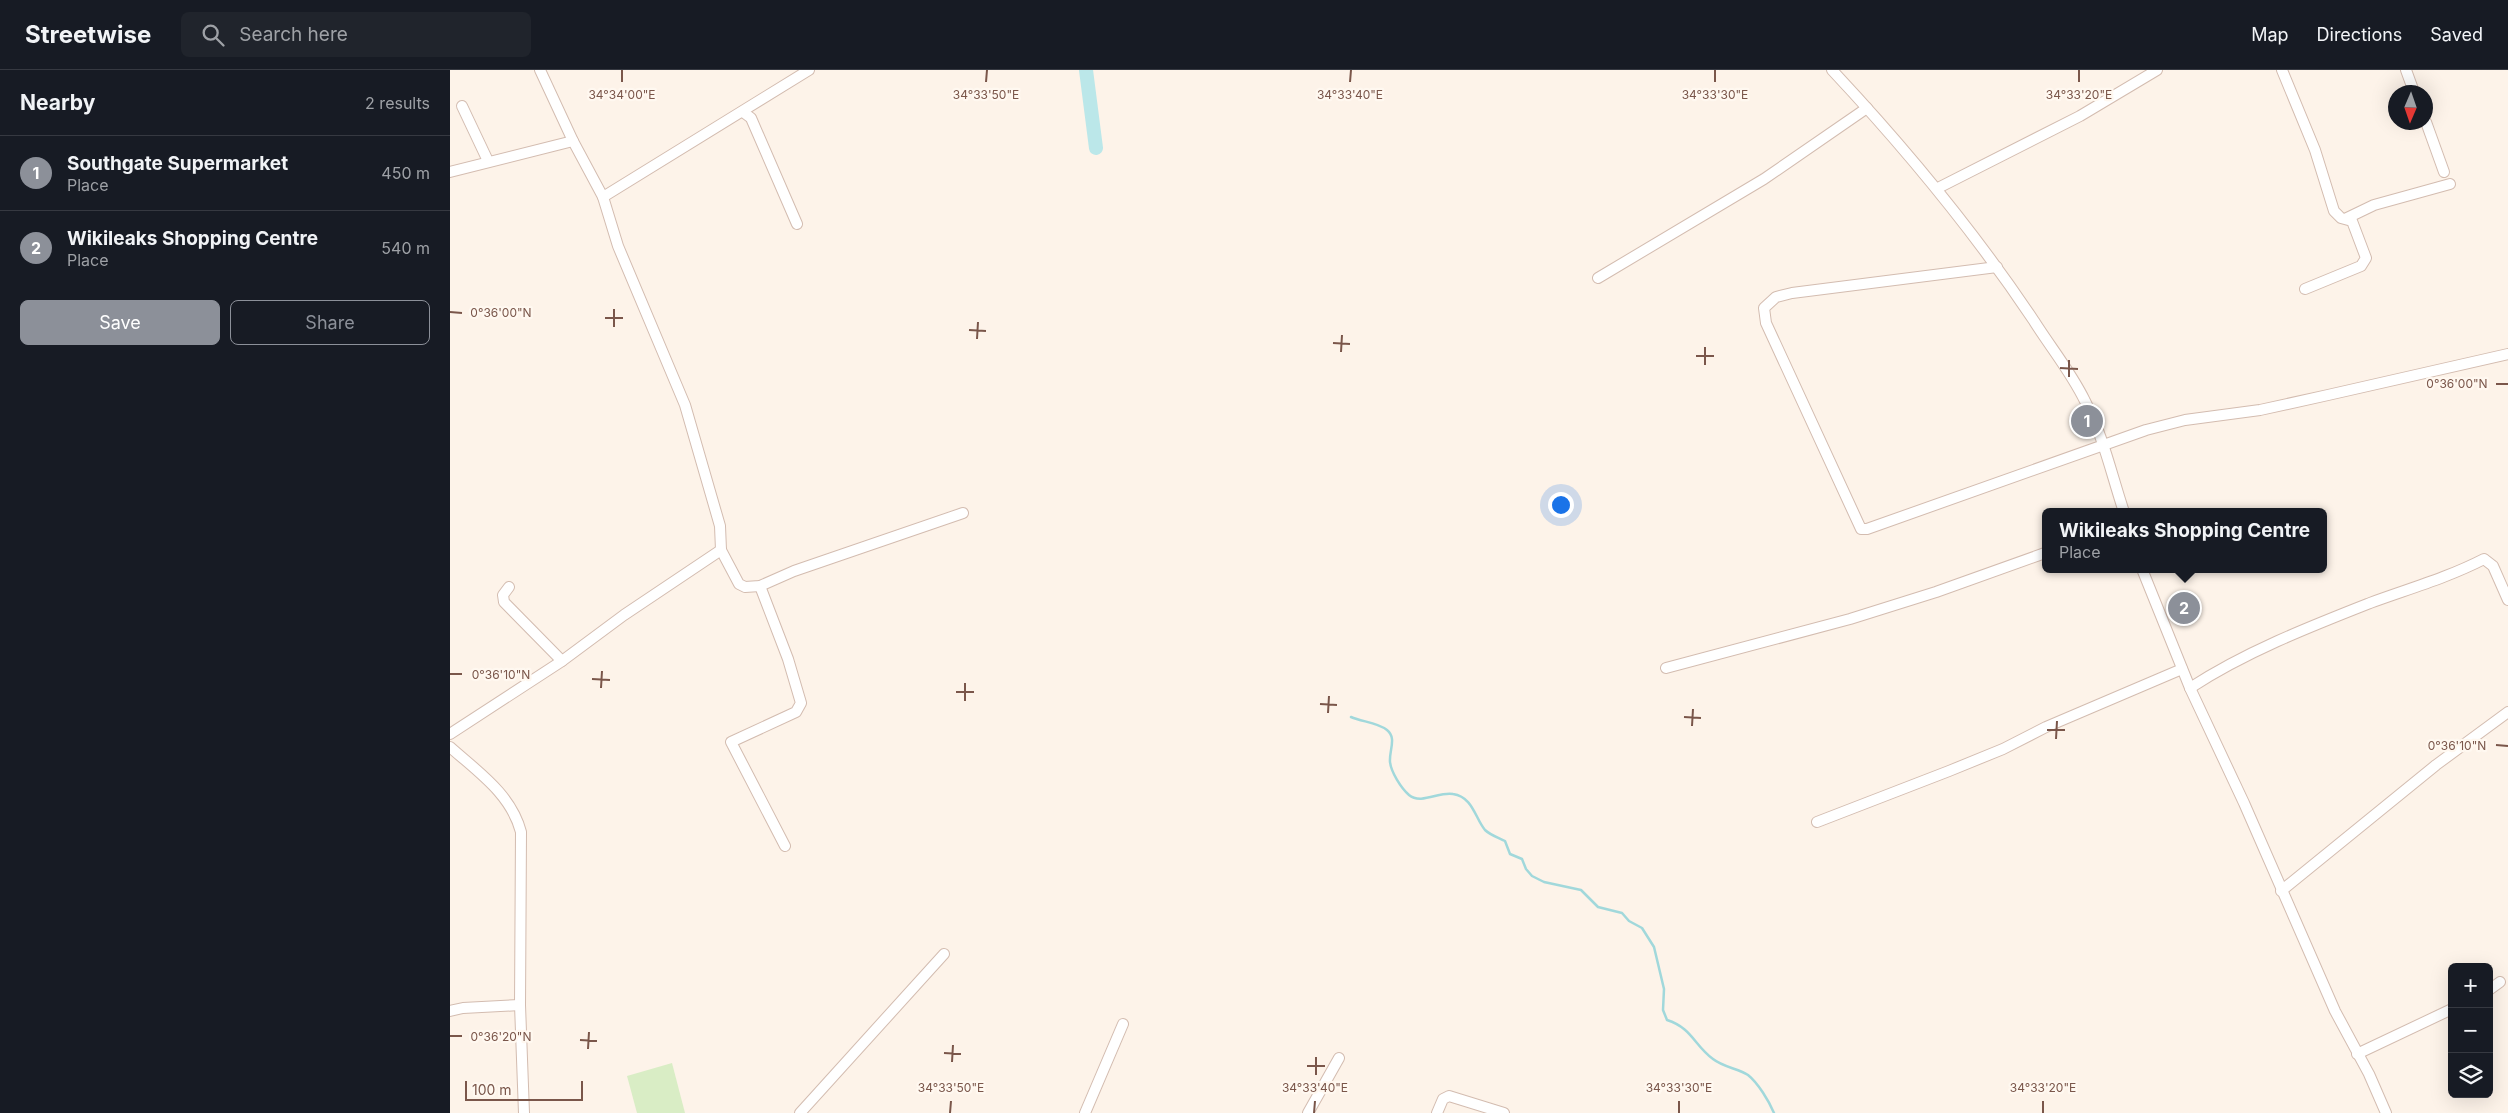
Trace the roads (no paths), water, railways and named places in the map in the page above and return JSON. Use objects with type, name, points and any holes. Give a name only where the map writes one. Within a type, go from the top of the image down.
[{"type":"street","points":[[603,198],[810,70]]},
{"type":"street","points":[[1832,70],[1938,188],[1997,267],[2068,370],[2105,446],[2123,508]]},
{"type":"street","points":[[1938,188],[2080,116],[2158,70]]},
{"type":"street","points":[[2282,70],[2315,150],[2334,211],[2341,218],[2347,218],[2374,205],[2450,184]]},
{"type":"street","points":[[2406,70],[2411,85]]},
{"type":"street","points":[[542,71],[573,141],[603,198],[618,246],[685,404],[720,526],[722,550],[739,584],[745,587],[760,586],[794,571],[963,513]]},
{"type":"street","points":[[462,106],[488,161]]},
{"type":"street","points":[[1598,278],[1764,179],[1867,108]]},
{"type":"street","points":[[742,112],[751,118],[797,224]]},
{"type":"street","points":[[2429,130],[2444,172]]},
{"type":"street","points":[[450,172],[573,141]]},
{"type":"street","points":[[2306,289],[2365,263],[2365,252],[2352,221],[2347,218]]},
{"type":"street","points":[[1997,267],[1792,294],[1776,297],[1767,303],[1764,318],[1858,527],[1863,530],[2146,430],[2185,420],[2260,410],[2508,354]]},
{"type":"street","points":[[450,734],[562,661],[631,610],[722,550]]},
{"type":"street","points":[[1666,668],[1850,619],[1936,592],[2042,554]]},
{"type":"street","points":[[2190,688],[2212,674],[2288,637],[2370,604],[2430,584],[2484,559],[2488,560],[2493,566],[2508,600]]},
{"type":"street","points":[[2144,573],[2190,688],[2244,803],[2281,891],[2335,1011],[2386,1113]]},
{"type":"street","points":[[760,586],[788,659],[801,703],[796,712],[731,742],[785,846]]},
{"type":"street","points":[[509,587],[503,595],[504,602],[562,661]]},
{"type":"street","points":[[1818,822],[1949,772],[2046,727],[2182,669]]},
{"type":"street","points":[[2281,891],[2436,765],[2508,712]]},
{"type":"street","points":[[450,747],[502,794],[511,806],[521,832],[520,1006],[524,1113]]},
{"type":"street","points":[[800,1113],[944,954]]},
{"type":"street","points":[[2493,987],[2500,982]]},
{"type":"street","points":[[450,1011],[463,1008],[520,1006]]},
{"type":"street","points":[[2357,1054],[2448,1011]]},
{"type":"street","points":[[1085,1113],[1123,1024]]},
{"type":"street","points":[[1308,1113],[1338,1058]]},
{"type":"street","points":[[1437,1113],[1443,1099],[1449,1096],[1504,1113]]},
{"type":"waterway","points":[[1086,70],[1096,148]]},
{"type":"waterway","points":[[1351,717],[1379,725],[1390,733],[1392,737],[1390,758],[1392,770],[1409,795],[1419,799],[1442,794],[1460,796],[1473,809],[1485,830],[1505,841],[1510,854],[1522,859],[1526,869],[1532,876],[1544,882],[1581,890],[1598,907],[1622,913],[1629,921],[1642,928],[1654,947],[1664,989],[1663,1010],[1667,1020],[1688,1032],[1707,1054],[1717,1062],[1748,1075],[1763,1092],[1774,1113]]},
{"type":"place","name":"Southgate Supermarket","points":[[2087,421]]},
{"type":"place","name":"Wikileaks Shopping Centre","points":[[2184,608]]}]
